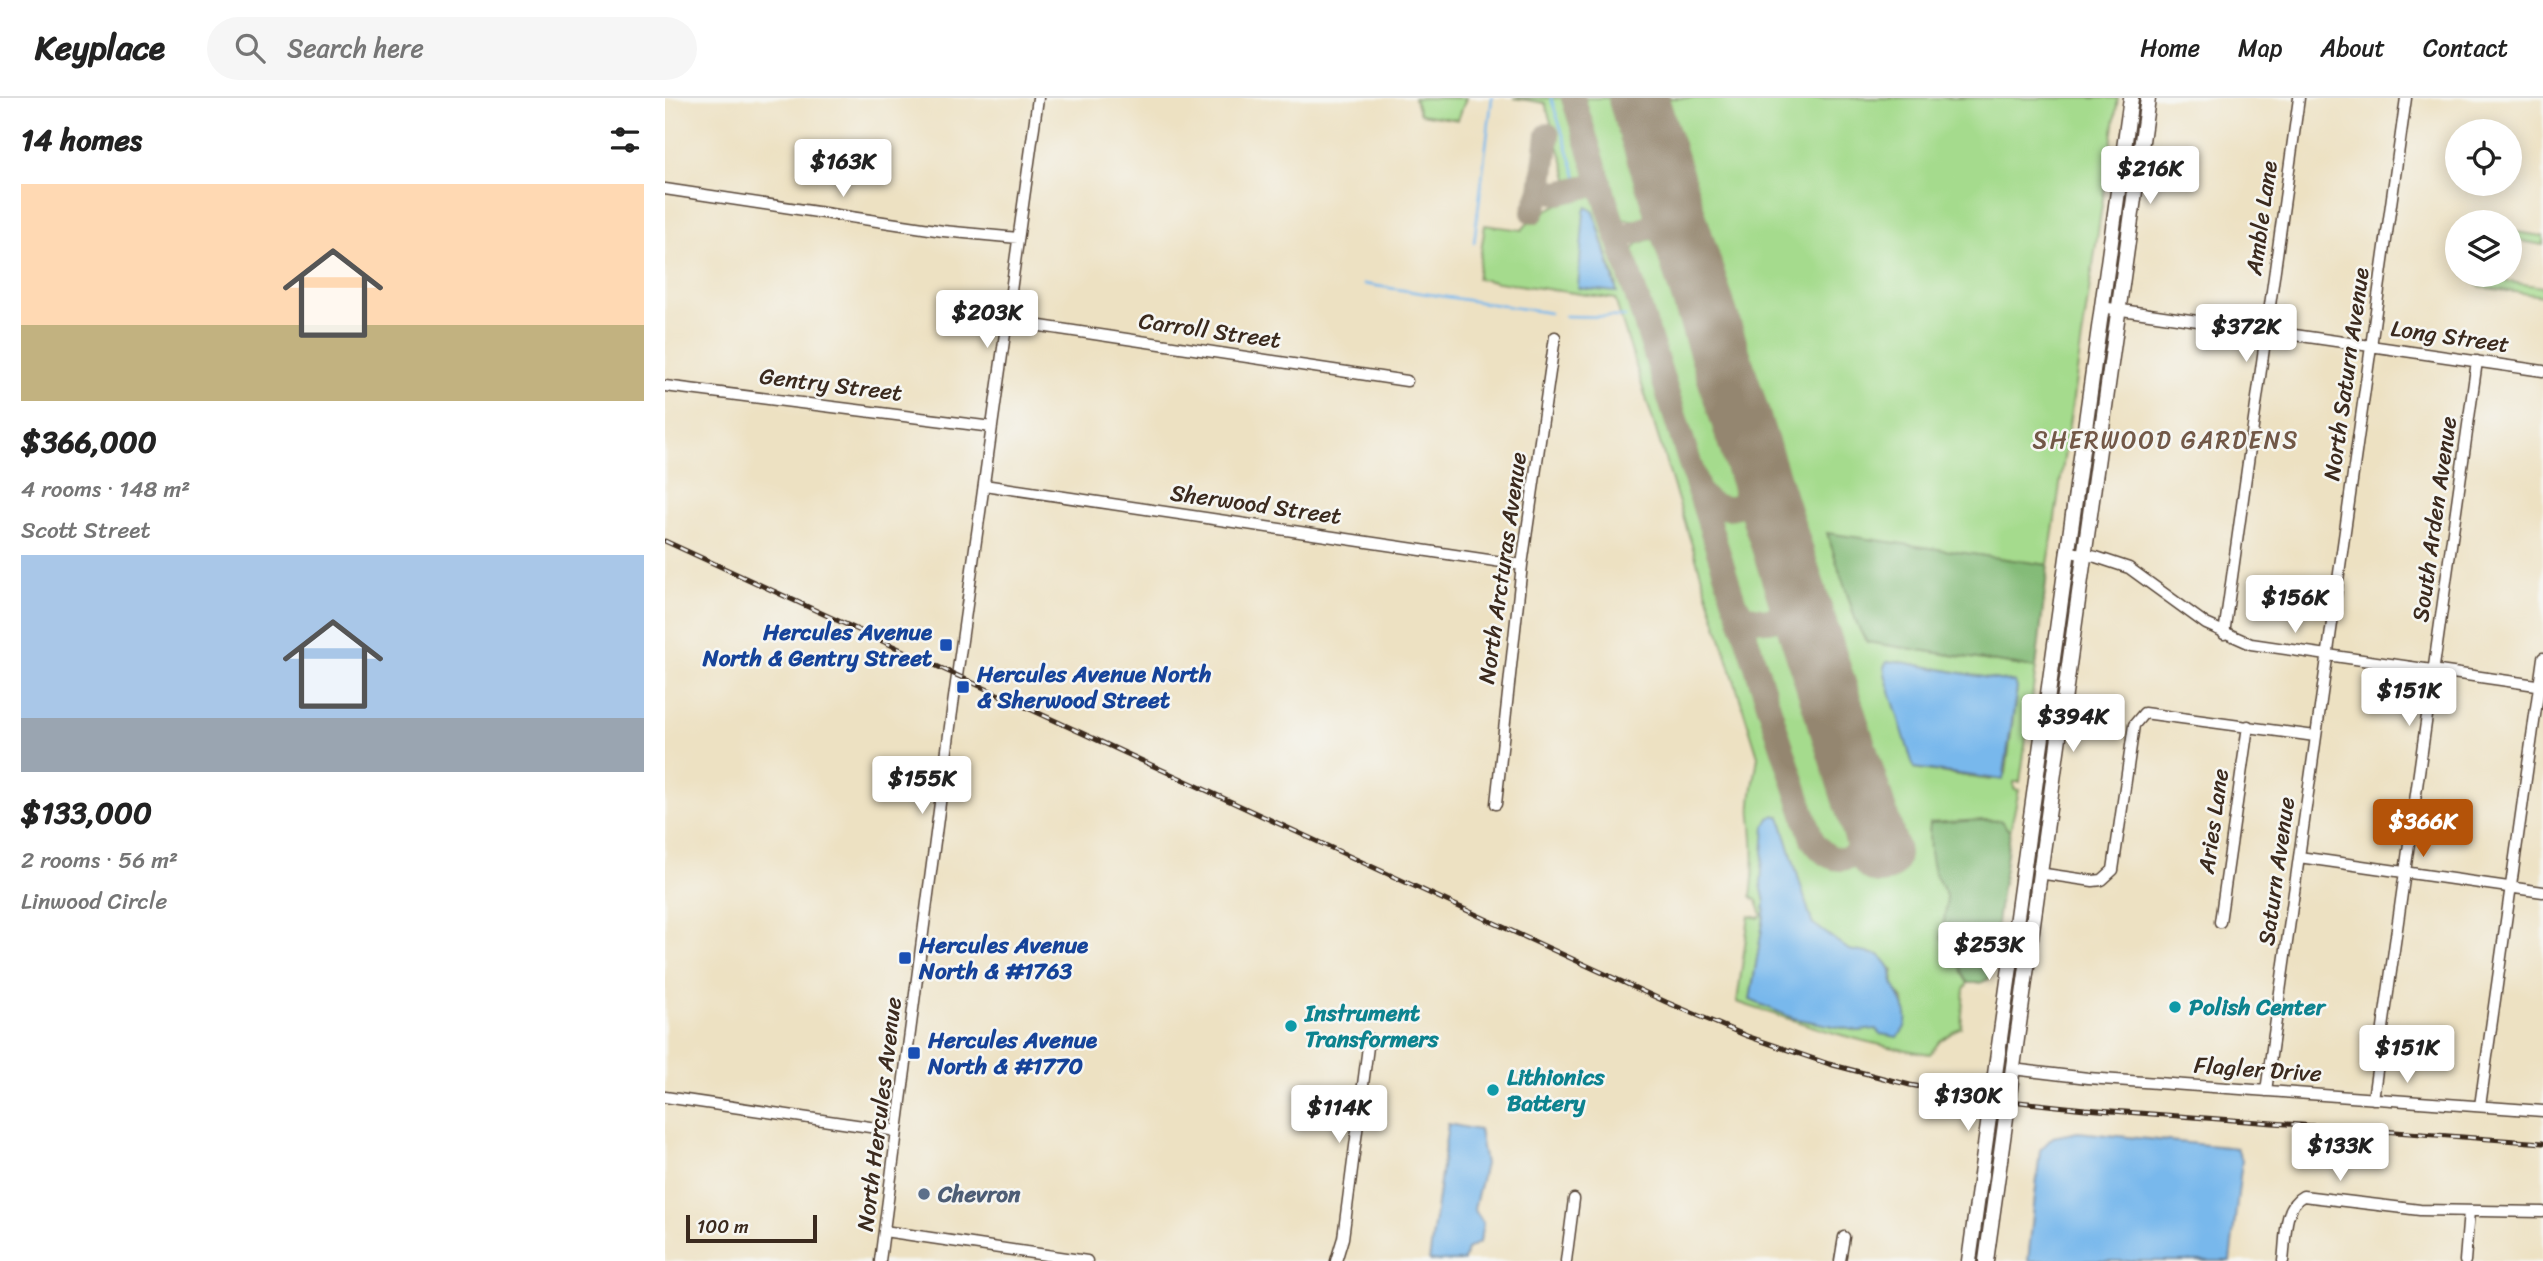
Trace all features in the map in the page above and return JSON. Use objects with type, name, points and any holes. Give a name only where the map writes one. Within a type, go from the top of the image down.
[{"type":"main road","points":[[1969,1261],[2130,98]]},
{"type":"main road","points":[[1986,1261],[2148,98]]},
{"type":"street","name":"North Hercules Avenue","points":[[880,1261],[1038,98]]},
{"type":"street","name":"Amble Lane","points":[[2224,634],[2299,98]]},
{"type":"street","name":"North Saturn Avenue","points":[[2327,656],[2406,98]]},
{"type":"street","points":[[665,189],[943,231],[1018,238]]},
{"type":"street","name":"Long Street","points":[[2101,307],[2543,371]]},
{"type":"street","name":"Carroll Street","points":[[1007,321],[1407,382]]},
{"type":"street","name":"North Arcturas Avenue","points":[[1496,804],[1523,565],[1555,338]]},
{"type":"street","name":"South Arden Avenue","points":[[2373,1099],[2477,361]]},
{"type":"street","name":"Gentry Street","points":[[665,386],[992,427]]},
{"type":"street","name":"Sherwood Street","points":[[984,485],[1523,565]]},
{"type":"street","points":[[2066,551],[2129,568],[2224,634],[2264,646],[2541,686]]},
{"type":"street","name":"Saturn Avenue","points":[[2266,1091],[2327,656]]},
{"type":"street","points":[[2480,1106],[2543,658]]},
{"type":"street","points":[[2038,873],[2094,881],[2102,880],[2113,870],[2134,725],[2139,716],[2152,712],[2315,736]]},
{"type":"street","name":"Aries Lane","points":[[2220,922],[2248,726]]},
{"type":"street","points":[[2299,857],[2543,892]]},
{"type":"street","points":[[1336,1261],[1343,1238],[1369,1039]]},
{"type":"street","name":"Flagler Drive","points":[[2012,1069],[2543,1111]]},
{"type":"street","points":[[665,1097],[897,1131]]},
{"type":"street","points":[[2283,1261],[2289,1213],[2296,1200],[2303,1196],[2420,1210],[2469,1212],[2492,1209],[2543,1212]]},
{"type":"street","points":[[1566,1261],[1574,1199]]},
{"type":"street","points":[[2465,1261],[2469,1212]]},
{"type":"street","points":[[884,1231],[1087,1261]]},
{"type":"street","points":[[1840,1261],[1844,1237]]},
{"type":"green space","points":[[1414,98],[1466,98],[1458,120],[1420,114]]},
{"type":"green space","points":[[1514,98],[1566,98],[1588,167],[1585,180],[1573,183],[1569,181],[1545,103]]},
{"type":"green space","points":[[1579,98],[1622,98],[1654,199],[1652,208],[1643,220],[1624,220],[1616,215]]},
{"type":"green space","points":[[1654,98],[2118,98],[2048,565],[1828,534],[1858,626],[1867,642],[2036,668],[2020,782],[2014,782],[2014,789],[2019,790],[2010,832],[2001,821],[1930,823],[1934,872],[1945,892],[1948,910],[1943,940],[1955,948],[1962,973],[1968,983],[1964,989],[1961,1027],[1940,1041],[1930,1054],[1856,1039],[1737,1002],[1749,916],[1759,918],[1762,915],[1757,901],[1751,896],[1754,856],[1751,802],[1758,756],[1615,299],[1477,279],[1485,225],[1522,230],[1536,217],[1558,204],[1581,197],[1598,199],[1808,846],[1817,856],[1838,865],[1860,863],[1895,851]],"holes":[[[1584,211],[1594,212],[1617,286],[1584,245]],[[1896,661],[2015,683],[2017,688],[2006,773],[1990,780],[1914,768]],[[1780,817],[1812,923],[1849,951],[1879,955],[1893,971],[1894,989],[1904,1000],[1906,1022],[1859,1031],[1793,1018],[1750,1000],[1764,917],[1765,902],[1761,884]]]},
{"type":"green space","points":[[2522,233],[2543,236],[2543,245],[2522,241]]},
{"type":"green space","points":[[1650,239],[1659,240],[1669,247],[1743,476],[1740,487],[1734,495],[1726,499],[1715,499],[1704,489],[1629,256],[1637,244]]},
{"type":"green space","points":[[2522,284],[2543,287],[2543,296],[2480,287],[2522,287]]},
{"type":"green space","points":[[1754,512],[1781,597],[1777,607],[1768,613],[1757,612],[1747,605],[1738,592],[1725,559],[1713,515],[1730,518]]},
{"type":"green space","points":[[1827,533],[2048,565],[2036,668],[1867,642],[1858,627]]},
{"type":"green space","points":[[1791,625],[1858,836],[1853,849],[1843,852],[1829,850],[1818,840],[1750,629],[1774,631]]},
{"type":"green space","points":[[2001,821],[2010,832],[1989,979],[1980,983],[1968,983],[1957,956],[1943,940],[1946,897],[1933,867],[1929,828],[1930,823]]},
{"type":"water","points":[[1587,207],[1594,212],[1617,292],[1578,288],[1584,211]]},
{"type":"water","points":[[1896,661],[2015,683],[2017,688],[2003,780],[1914,768],[1884,667],[1887,662]]},
{"type":"water","points":[[1775,815],[1780,817],[1812,923],[1849,950],[1879,955],[1888,965],[1906,1014],[1905,1026],[1897,1037],[1880,1034],[1876,1029],[1859,1031],[1793,1018],[1750,1000],[1764,917],[1765,902],[1761,884],[1765,826],[1769,818]]},
{"type":"water","points":[[1448,1124],[1479,1130],[1485,1164],[1474,1209],[1483,1223],[1480,1242],[1467,1249],[1464,1261],[1429,1261]]},
{"type":"water","points":[[2078,1132],[2237,1148],[2242,1160],[2230,1261],[2028,1261],[2040,1150],[2053,1137]]},
{"type":"waterway","points":[[1474,243],[1492,98]]},
{"type":"waterway","points":[[1551,98],[1577,178]]},
{"type":"waterway","points":[[1364,284],[1550,313]]},
{"type":"waterway","points":[[1565,316],[1625,317]]},
{"type":"taxiway","points":[[1573,98],[1735,604],[1745,616],[1769,621],[1787,610],[1795,589]]},
{"type":"taxiway","points":[[1548,135],[1541,190],[1559,193],[1600,183]]},
{"type":"taxiway","points":[[1533,212],[1541,190]]},
{"type":"taxiway","points":[[1617,238],[1677,218]]},
{"type":"taxiway","points":[[1698,491],[1718,506],[1735,506],[1743,502],[1749,494],[1757,471]]},
{"type":"taxiway","points":[[1736,605],[1812,839],[1830,857],[1847,858],[1861,845],[1870,823]]},
{"type":"runway","points":[[1638,98],[1880,854]]},
{"type":"railway","points":[[665,541],[1666,1002],[1747,1036],[1829,1064],[1910,1085],[1982,1098],[2085,1109],[2543,1143]]},
{"type":"place","name":"Hercules Avenue North & Gentry Street","points":[[946,645]]},
{"type":"place","name":"Hercules Avenue North & Sherwood Street","points":[[963,687]]},
{"type":"place","name":"Hercules Avenue North & #1763","points":[[905,958]]},
{"type":"place","name":"Polish Center","points":[[2175,1007]]},
{"type":"place","name":"Instrument Transformers","points":[[1291,1026]]},
{"type":"place","name":"Hercules Avenue North & #1770","points":[[914,1053]]},
{"type":"place","name":"Lithionics Battery","points":[[1493,1090]]},
{"type":"place","name":"Chevron","points":[[924,1194]]},
{"type":"district","name":"SHERWOOD GARDENS","points":[[2166,440]]}]
